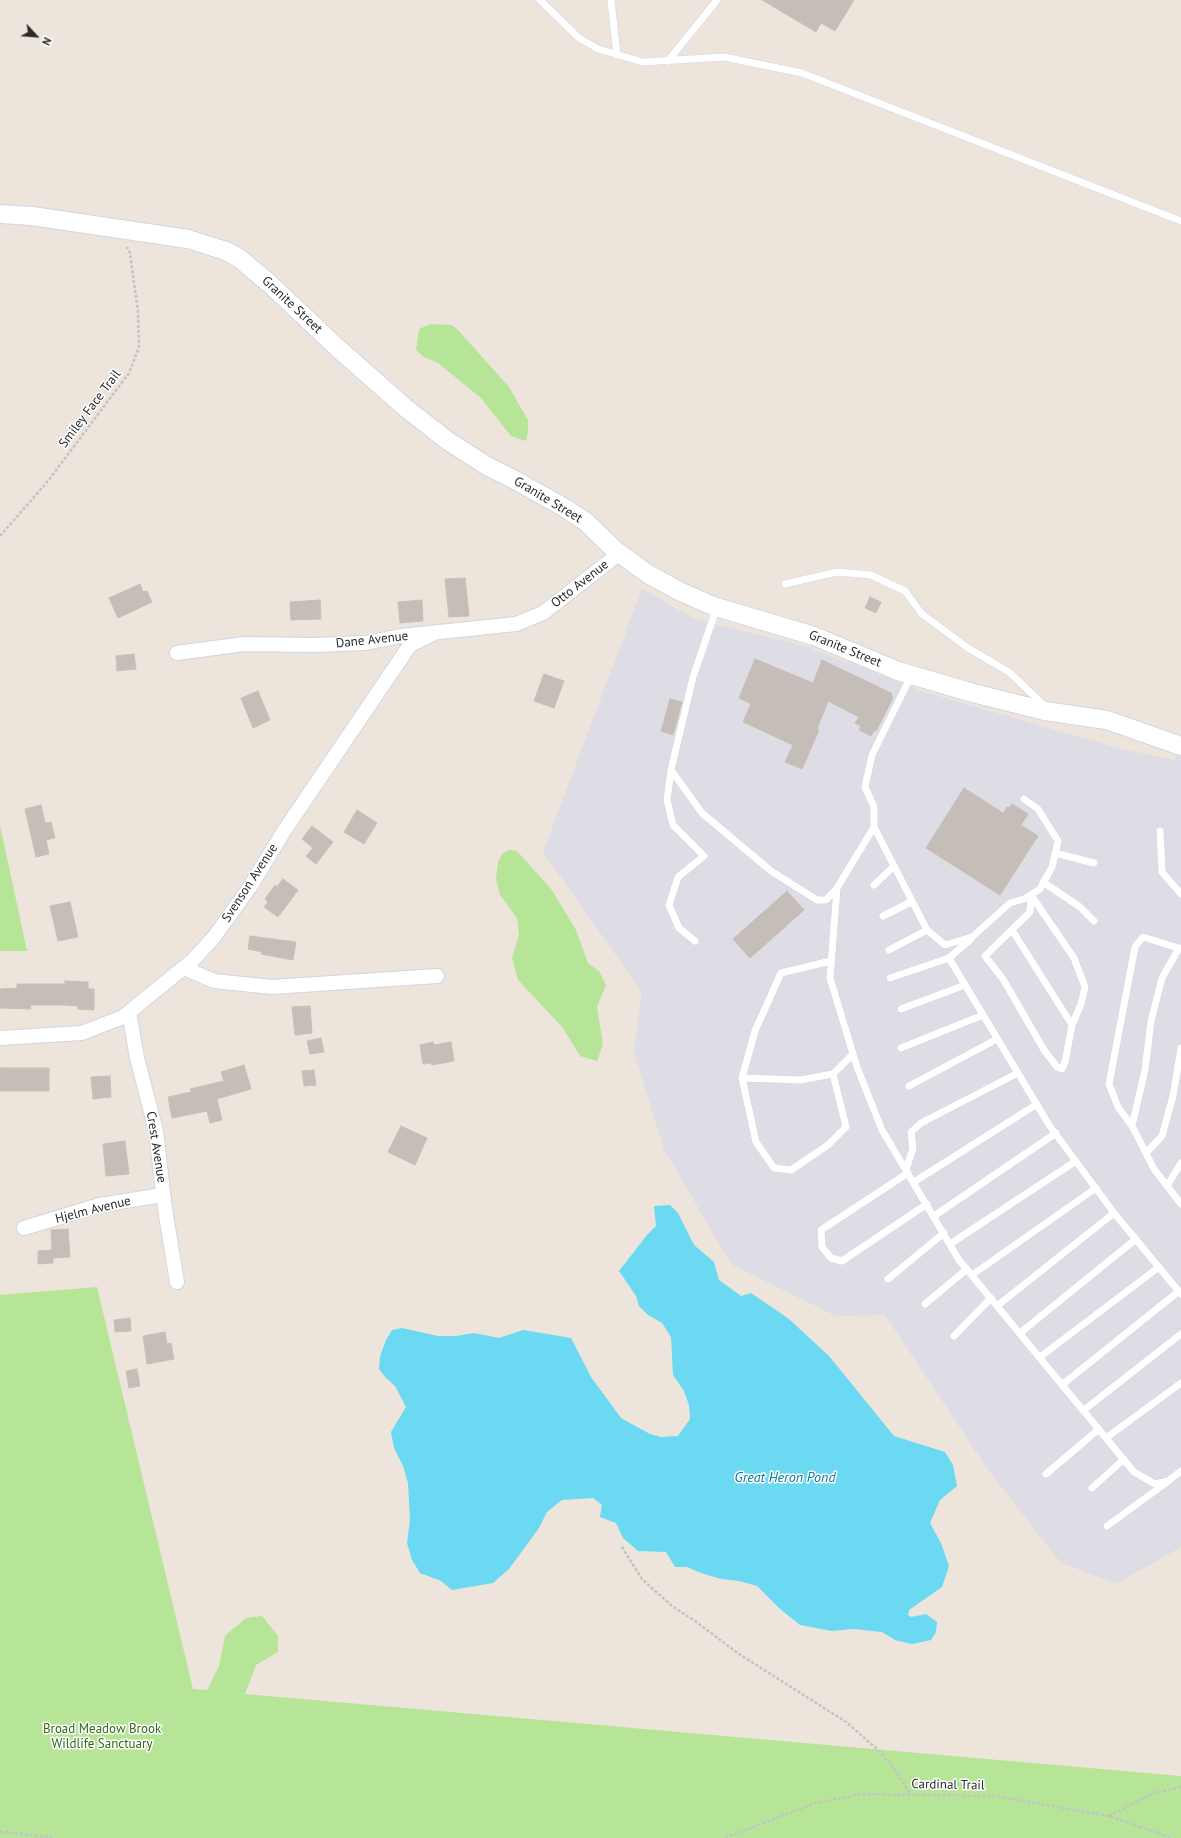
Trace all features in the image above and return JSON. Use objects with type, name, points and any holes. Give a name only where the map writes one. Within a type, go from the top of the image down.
[{"type":"street","name":"Granite Street","points":[[0,214],[32,216],[188,239],[226,251],[239,258],[407,409],[448,441],[487,466],[565,508],[586,522],[620,554],[648,574],[679,591],[718,607],[814,636],[912,675],[973,693],[1052,712],[1107,720],[1181,746]]},
{"type":"street","name":"Otto Avenue","points":[[540,614],[620,554]]},
{"type":"street","name":"Dane Avenue","points":[[177,653],[244,644],[313,645],[365,642],[401,636],[433,634],[516,624],[540,614]]},
{"type":"street","name":"Svenson Avenue","points":[[0,1038],[82,1033],[123,1017],[184,968],[214,937],[250,887],[284,831],[410,645],[433,634]]},
{"type":"street","points":[[184,968],[214,980],[272,987],[437,976]]},
{"type":"street","name":"Crest Avenue","points":[[129,1012],[137,1058],[156,1131],[163,1195],[177,1282]]},
{"type":"street","name":"Hjelm Avenue","points":[[24,1228],[100,1206],[163,1195]]},
{"type":"lane","points":[[540,0],[579,38],[598,49],[643,62],[724,56],[802,73],[1181,221]]},
{"type":"lane","points":[[611,0],[617,55]]},
{"type":"lane","points":[[668,61],[717,0]]},
{"type":"lane","points":[[785,584],[837,572],[871,575],[906,591],[922,614],[968,648],[1009,672],[1052,712]]},
{"type":"lane","points":[[695,941],[679,928],[669,905],[678,877],[704,856],[673,825],[667,800],[671,770],[693,677],[718,607]]},
{"type":"lane","points":[[912,675],[872,755],[865,787],[874,808],[874,827],[926,930],[945,945],[972,937]]},
{"type":"lane","points":[[671,770],[702,813],[772,871],[817,900],[826,900],[837,888],[874,827]]},
{"type":"lane","points":[[890,978],[949,958],[1010,903],[1024,899],[1040,889],[1052,867],[1058,841],[1038,809],[1024,799]]},
{"type":"lane","points":[[1160,831],[1162,872],[1181,894]]},
{"type":"lane","points":[[1055,853],[1094,863]]},
{"type":"lane","points":[[874,885],[893,867]]},
{"type":"lane","points":[[1044,882],[1080,907],[1094,921]]},
{"type":"lane","points":[[837,888],[830,978],[853,1054],[882,1130],[950,1244],[997,1306],[1063,1384],[1134,1472],[1155,1484],[1168,1481]]},
{"type":"lane","points":[[1031,894],[1074,958],[1085,987],[1081,1004],[1072,1025],[1065,1062],[1062,1069],[1056,1067],[1044,1050],[1003,978],[985,956],[1030,912],[1031,894]]},
{"type":"lane","points":[[883,916],[911,902]]},
{"type":"lane","points":[[889,950],[926,930]]},
{"type":"lane","points":[[1012,930],[1072,1025]]},
{"type":"lane","points":[[1132,1126],[1145,1070],[1151,1021],[1162,978],[1180,948],[1143,937],[1135,947],[1109,1084],[1118,1107],[1132,1126],[1154,1169],[1181,1204]]},
{"type":"lane","points":[[949,958],[1056,1133],[1114,1213],[1180,1293],[1063,1384]]},
{"type":"lane","points":[[831,961],[781,973],[755,1031],[742,1078],[756,1142],[774,1168],[791,1170],[828,1145],[846,1127],[833,1074]]},
{"type":"lane","points":[[901,1009],[965,985]]},
{"type":"lane","points":[[901,1048],[983,1015]]},
{"type":"lane","points":[[910,1086],[998,1039]]},
{"type":"lane","points":[[1146,1153],[1162,1136],[1173,1096],[1181,1048]]},
{"type":"lane","points":[[742,1078],[800,1080],[833,1074],[853,1054]]},
{"type":"lane","points":[[927,1204],[842,1261],[831,1258],[822,1247],[821,1230],[907,1171],[913,1149],[912,1132],[921,1123],[1018,1073]]},
{"type":"lane","points":[[914,1182],[1037,1104]]},
{"type":"lane","points":[[934,1216],[1056,1133]]},
{"type":"lane","points":[[950,1244],[1076,1161]]},
{"type":"lane","points":[[1167,1186],[1181,1163]]},
{"type":"lane","points":[[925,1304],[970,1272],[1096,1188]]},
{"type":"lane","points":[[997,1306],[1114,1213]]},
{"type":"lane","points":[[888,1279],[944,1233]]},
{"type":"lane","points":[[1020,1333],[1136,1239]]},
{"type":"lane","points":[[1040,1357],[1158,1267]]},
{"type":"lane","points":[[954,1336],[991,1298]]},
{"type":"lane","points":[[1084,1410],[1181,1334]]},
{"type":"lane","points":[[1106,1438],[1181,1383]]},
{"type":"lane","points":[[1046,1474],[1099,1429]]},
{"type":"lane","points":[[1092,1488],[1124,1459]]},
{"type":"lane","points":[[1107,1526],[1181,1471]]},
{"type":"path","name":"Smiley Face Trail","points":[[0,536],[48,481],[129,373],[139,347],[138,312],[130,253],[116,228]]},
{"type":"path","points":[[622,1547],[642,1579],[672,1606],[695,1621],[739,1654],[846,1722],[878,1750],[894,1768],[910,1794]]},
{"type":"path","points":[[1109,1816],[1154,1793],[1181,1787]]},
{"type":"path","name":"Cardinal Trail","points":[[725,1838],[813,1804],[859,1794],[995,1796],[1109,1816],[1172,1838]]},
{"type":"path","points":[[0,1831],[54,1838]]},
{"type":"shaded area","points":[[642,589],[697,620],[802,645],[927,693],[1122,749],[1175,760],[1181,738],[1181,1547],[1116,1584],[1060,1562],[986,1467],[885,1315],[836,1316],[731,1264],[664,1149],[634,1052],[642,992],[543,852]]},
{"type":"green space","points":[[430,324],[451,325],[458,330],[509,387],[528,420],[526,441],[511,436],[481,398],[438,363],[424,357],[416,350],[419,329]]},
{"type":"green space","points":[[0,825],[27,951],[0,951]]},
{"type":"green space","points":[[509,850],[517,851],[552,890],[576,930],[588,963],[599,971],[606,985],[597,1007],[603,1044],[597,1061],[580,1056],[563,1028],[518,980],[512,958],[519,935],[517,918],[500,895],[496,879],[498,862],[503,853]]},
{"type":"green space","name":"Broad Meadow Brook Wildlife Sanctuary","points":[[97,1287],[193,1689],[207,1690],[219,1666],[225,1636],[246,1618],[262,1616],[278,1636],[278,1652],[256,1665],[245,1694],[1181,1776],[1181,1838],[0,1838],[0,1295]]},
{"type":"water","name":"Great Heron Pond","points":[[670,1205],[678,1213],[694,1245],[714,1262],[719,1280],[741,1296],[751,1293],[789,1319],[829,1356],[894,1436],[945,1452],[953,1465],[957,1486],[940,1500],[930,1523],[941,1543],[949,1566],[942,1587],[909,1610],[908,1615],[911,1617],[926,1614],[937,1622],[936,1632],[931,1640],[912,1644],[895,1640],[882,1632],[853,1629],[832,1631],[800,1625],[780,1609],[757,1586],[739,1581],[721,1579],[687,1567],[675,1567],[666,1552],[638,1551],[623,1538],[616,1523],[600,1517],[602,1505],[593,1498],[562,1500],[547,1512],[539,1528],[509,1569],[493,1583],[452,1590],[441,1581],[420,1573],[412,1560],[407,1543],[410,1520],[408,1483],[403,1466],[394,1448],[391,1432],[406,1407],[395,1386],[379,1369],[380,1356],[386,1340],[392,1330],[402,1328],[438,1336],[456,1336],[474,1333],[499,1338],[523,1330],[571,1338],[591,1377],[621,1418],[650,1434],[661,1437],[678,1436],[690,1419],[689,1405],[684,1391],[673,1375],[671,1337],[662,1323],[648,1315],[639,1306],[636,1296],[619,1271],[647,1235],[656,1226],[654,1206]]},
{"type":"building","points":[[762,0],[854,0],[835,31],[821,23],[816,32]]},
{"type":"building","points":[[465,578],[469,616],[449,617],[445,579]]},
{"type":"building","points":[[140,584],[143,592],[147,591],[152,602],[118,618],[109,598]]},
{"type":"building","points":[[870,597],[881,602],[876,613],[865,608]]},
{"type":"building","points":[[320,600],[321,619],[291,620],[290,602]]},
{"type":"building","points":[[422,600],[423,621],[400,623],[398,602]]},
{"type":"building","points":[[134,654],[136,669],[117,671],[116,656]]},
{"type":"building","points":[[755,659],[813,683],[822,660],[891,693],[893,698],[876,731],[874,730],[871,736],[859,730],[861,726],[855,723],[859,717],[828,701],[817,729],[819,730],[802,769],[785,762],[793,745],[743,722],[751,704],[739,698]]},
{"type":"building","points":[[544,674],[564,681],[554,708],[534,701]]},
{"type":"building","points":[[258,691],[270,720],[253,728],[241,698]]},
{"type":"building","points":[[670,699],[682,702],[673,735],[661,731]]},
{"type":"building","points":[[964,788],[1003,813],[1007,807],[1009,808],[1012,804],[1028,814],[1021,825],[1038,836],[1000,895],[926,848]]},
{"type":"building","points":[[41,805],[45,823],[51,822],[55,838],[46,840],[49,854],[36,857],[25,809]]},
{"type":"building","points":[[357,810],[377,823],[364,844],[344,832]]},
{"type":"building","points":[[312,826],[333,842],[316,864],[306,856],[313,848],[302,839]]},
{"type":"building","points":[[283,879],[298,890],[278,917],[264,907],[268,902],[265,899],[275,885],[277,887]]},
{"type":"building","points":[[787,891],[804,910],[750,958],[733,939]]},
{"type":"building","points":[[70,902],[78,937],[58,941],[50,906]]},
{"type":"building","points":[[250,936],[296,942],[293,960],[261,954],[262,952],[248,949]]},
{"type":"building","points":[[65,981],[88,982],[88,989],[94,989],[94,1010],[78,1009],[78,1006],[64,1005],[30,1005],[31,1009],[0,1008],[0,989],[17,988],[17,984],[65,984]]},
{"type":"building","points":[[310,1006],[312,1033],[295,1035],[292,1007]]},
{"type":"building","points":[[321,1038],[324,1052],[310,1054],[307,1041]]},
{"type":"building","points":[[433,1042],[434,1045],[451,1042],[454,1061],[432,1065],[431,1063],[423,1064],[420,1045]]},
{"type":"building","points":[[244,1065],[251,1089],[217,1099],[222,1120],[210,1123],[207,1111],[172,1118],[168,1097],[191,1092],[190,1089],[224,1081],[221,1072]]},
{"type":"building","points":[[0,1068],[49,1068],[49,1091],[0,1091]]},
{"type":"building","points":[[314,1070],[316,1085],[304,1086],[302,1071]]},
{"type":"building","points":[[110,1076],[111,1097],[93,1099],[91,1077]]},
{"type":"building","points":[[401,1126],[427,1138],[415,1165],[388,1152]]},
{"type":"building","points":[[125,1141],[129,1174],[106,1176],[103,1144]]},
{"type":"building","points":[[68,1229],[70,1257],[53,1258],[53,1263],[38,1264],[38,1251],[52,1250],[51,1230]]},
{"type":"building","points":[[130,1318],[131,1331],[115,1332],[114,1320]]},
{"type":"building","points":[[165,1332],[167,1344],[171,1343],[174,1359],[147,1364],[143,1336]]},
{"type":"building","points":[[137,1369],[140,1386],[129,1388],[126,1371]]}]
